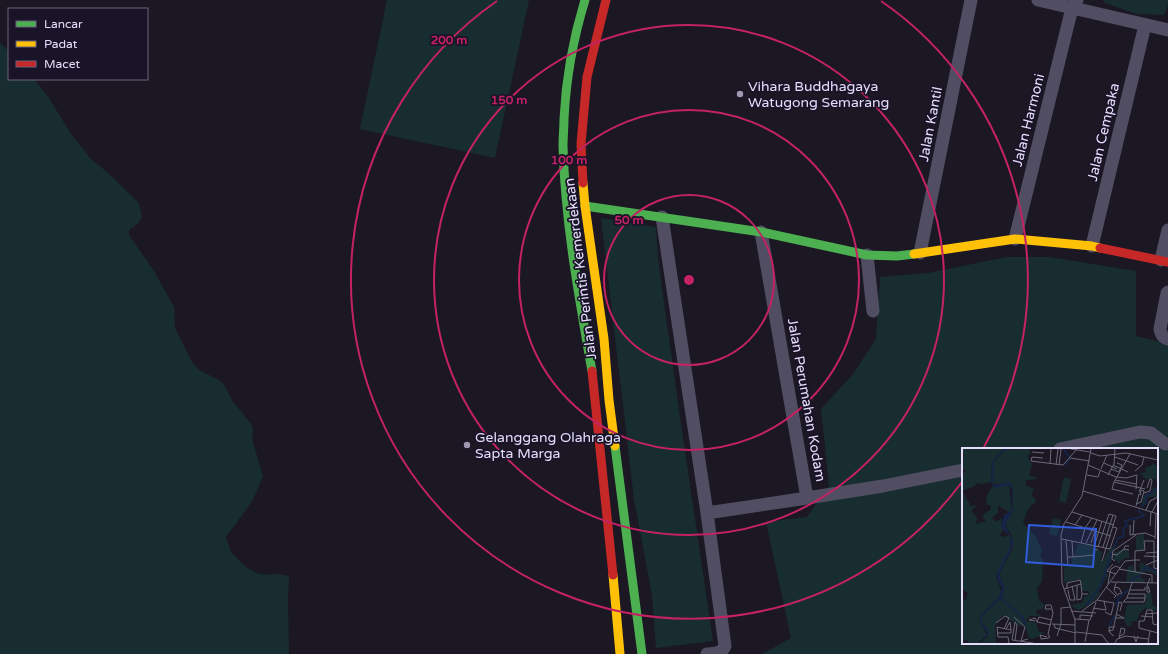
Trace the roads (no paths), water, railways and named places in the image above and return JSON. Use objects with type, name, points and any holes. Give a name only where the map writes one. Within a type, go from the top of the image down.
[{"type":"main road","name":"Jalan Perintis Kemerdekaan","points":[[585,0],[579,20],[568,73],[564,106],[563,145],[567,209],[580,302],[593,378],[620,654]]},
{"type":"main road","name":"Jalan Perintis Kemerdekaan","points":[[606,0],[587,77],[581,144],[585,206],[604,339],[609,400],[642,654]]},
{"type":"main road","points":[[585,206],[762,232],[867,256],[920,254],[1015,240],[1092,246],[1164,261]]},
{"type":"main road","points":[[595,401],[609,400]]},
{"type":"street","name":"Jalan Kantil","points":[[920,254],[971,0]]},
{"type":"street","points":[[1038,0],[1074,4],[1144,25],[1168,30]]},
{"type":"street","name":"Jalan Harmoni","points":[[1015,240],[1074,4]]},
{"type":"street","name":"Jalan Cempaka","points":[[1092,246],[1144,25]]},
{"type":"street","points":[[662,217],[708,514],[725,646],[723,650],[718,653],[707,654]]},
{"type":"street","points":[[1164,261],[1168,230]]},
{"type":"street","name":"Jalan Perumahan Kodam","points":[[708,514],[807,498],[762,232]]},
{"type":"street","points":[[867,256],[873,311]]},
{"type":"street","points":[[1168,292],[1160,328],[1161,334],[1168,339]]},
{"type":"street","points":[[1065,448],[1140,432],[1150,433],[1165,444]]},
{"type":"street","points":[[807,498],[883,486],[962,470]]},
{"type":"place","name":"Vihara Buddhagaya Watugong Semarang","points":[[740,94]]},
{"type":"place","name":"Gelanggang Olahraga Sapta Marga","points":[[467,445]]}]
